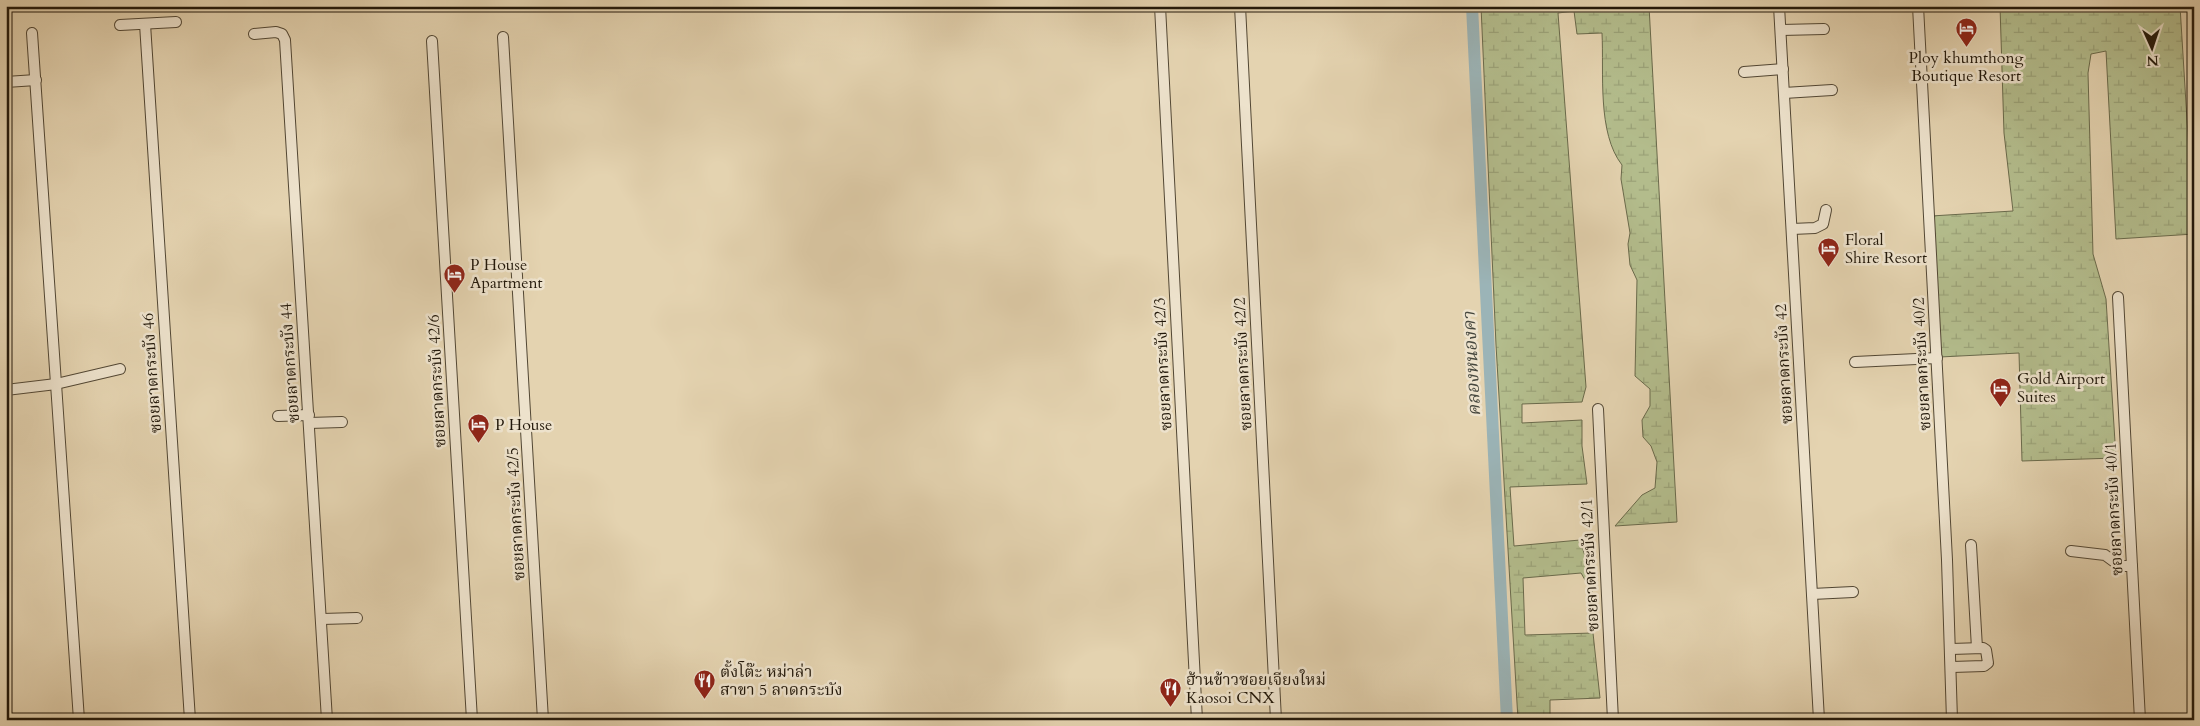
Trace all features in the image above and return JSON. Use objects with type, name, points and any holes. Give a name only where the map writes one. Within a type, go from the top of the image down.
[{"type":"street","name":"ซอยลาดกระบัง 42/3","points":[[1160,6],[1197,720]]},
{"type":"street","name":"ซอยลาดกระบัง 42/2","points":[[1240,6],[1276,720]]},
{"type":"street","name":"ซอยลาดกระบัง 42","points":[[1779,6],[1819,720]]},
{"type":"street","name":"ซอยลาดกระบัง 40/2","points":[[1918,6],[1952,667],[1952,720]]},
{"type":"street","points":[[120,25],[176,22]]},
{"type":"street","name":"ซอยลาดกระบัง 46","points":[[145,24],[190,720]]},
{"type":"street","points":[[1780,30],[1824,28]]},
{"type":"street","name":"ซอยลาดกระบัง 44","points":[[254,34],[276,32],[282,34],[285,40],[327,720]]},
{"type":"street","points":[[32,33],[79,720]]},
{"type":"street","name":"ซอยลาดกระบัง 42/5","points":[[503,37],[543,720]]},
{"type":"street","name":"ซอยลาดกระบัง 42/6","points":[[432,41],[472,720]]},
{"type":"street","points":[[1744,72],[1783,69]]},
{"type":"street","points":[[6,82],[36,80]]},
{"type":"street","points":[[1784,93],[1832,90]]},
{"type":"street","points":[[1792,229],[1815,228],[1823,224],[1826,210]]},
{"type":"street","name":"ซอยลาดกระบัง 40/1","points":[[2118,297],[2140,720]]},
{"type":"street","points":[[1855,362],[1937,358]]},
{"type":"street","points":[[6,390],[56,384],[120,369]]},
{"type":"street","name":"ซอยลาดกระบัง 42/1","points":[[1598,409],[1613,720]]},
{"type":"street","points":[[278,416],[342,422]]},
{"type":"street","points":[[1971,545],[1977,648]]},
{"type":"street","points":[[2071,551],[2098,553],[2109,557],[2120,566],[2132,566]]},
{"type":"street","points":[[1812,594],[1853,592]]},
{"type":"street","points":[[322,619],[357,618]]},
{"type":"street","points":[[1951,650],[1977,648],[1986,650],[1987,665],[1952,667]]},
{"type":"green space","points":[[1481,6],[1649,6],[1677,522],[1615,526],[1642,495],[1655,488],[1657,462],[1651,446],[1643,437],[1642,420],[1650,406],[1650,389],[1635,376],[1637,280],[1630,265],[1628,244],[1630,233],[1621,179],[1622,165],[1614,152],[1605,120],[1602,33],[1577,34],[1574,11],[1558,13],[1586,387],[1582,402],[1522,404],[1522,423],[1582,420],[1582,446],[1587,484],[1510,487],[1514,546],[1580,540],[1594,585],[1592,592],[1581,573],[1523,578],[1525,635],[1593,633],[1600,698],[1550,700],[1550,720],[1518,720],[1496,345]]},
{"type":"green space","points":[[2000,6],[2180,6],[2194,234],[2116,239],[2106,51],[2091,54],[2088,73],[2093,254],[2106,299],[2116,458],[2022,461],[2019,353],[1940,357],[1931,216],[2013,211],[2004,133]]},
{"type":"water","points":[[85,6],[429,6],[423,8]]},
{"type":"waterway","name":"คลองหนองคา","points":[[1472,6],[1507,720]]},
{"type":"place","name":"Ploy khumthong Boutique Resort","points":[[1966,48]]},
{"type":"place","name":"Floral Shire Resort","points":[[1829,268]]},
{"type":"place","name":"P House Apartment","points":[[454,293]]},
{"type":"place","name":"Gold Airport Suites","points":[[2001,407]]},
{"type":"place","name":"P House","points":[[479,444]]},
{"type":"place","name":"ตั้งโต๊ะ หม่าล่า สาขา 5 ลาดกระบัง","points":[[704,700]]},
{"type":"place","name":"ฮ้านข้าวซอยเจียงใหม่ Kaosoi CNX","points":[[1170,708]]}]
